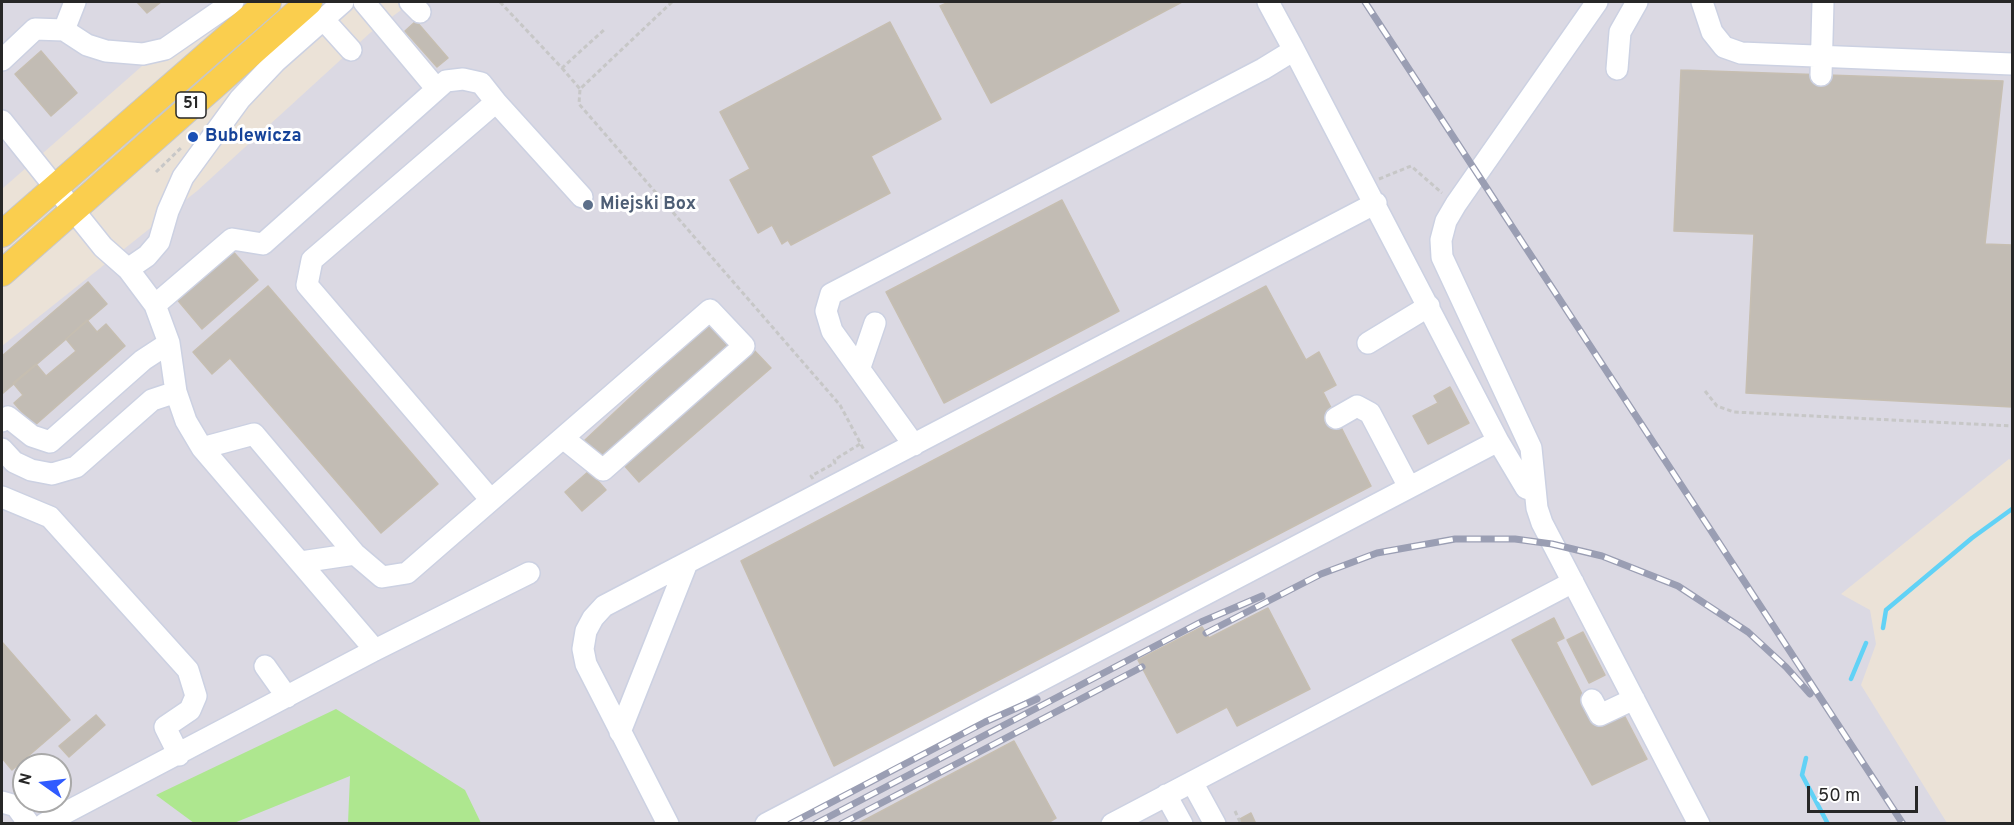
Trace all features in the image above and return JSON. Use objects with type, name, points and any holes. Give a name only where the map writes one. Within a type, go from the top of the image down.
[{"type":"main road","name":"51","points":[[2,234],[54,186],[268,2]]},
{"type":"main road","name":"51","points":[[2,273],[73,210],[316,10]]},
{"type":"street","points":[[64,30],[75,2]]},
{"type":"street","points":[[2,60],[35,29],[64,30],[87,45],[106,51],[143,54],[172,44],[233,2]]},
{"type":"street","points":[[128,269],[147,256],[159,242],[168,211],[183,177],[240,99],[275,62],[316,10],[343,2]]},
{"type":"street","points":[[364,2],[436,88]]},
{"type":"street","points":[[1268,2],[1376,203],[1498,441],[1526,488],[1534,491]]},
{"type":"street","points":[[1597,2],[1456,204],[1446,221],[1441,240],[1442,257],[1531,448],[1535,470],[1534,491],[1542,523],[1699,824]]},
{"type":"street","points":[[1617,69],[1620,32],[1636,2]]},
{"type":"street","points":[[1702,2],[1712,32],[1724,47],[1741,53],[1821,66],[2013,64]]},
{"type":"street","points":[[1821,66],[1823,2]]},
{"type":"street","points":[[316,10],[351,50]]},
{"type":"street","points":[[914,445],[832,331],[826,311],[831,294],[1221,91],[1294,50]]},
{"type":"street","points":[[155,304],[232,239],[263,244],[446,81],[463,79],[481,83],[582,197]]},
{"type":"street","points":[[491,500],[307,285],[312,260],[496,102]]},
{"type":"street","points":[[2,121],[103,247],[128,269],[155,304],[169,343],[176,392],[186,421],[202,448],[375,650]]},
{"type":"street","points":[[668,824],[586,664],[583,649],[586,631],[593,618],[604,606],[1376,203]]},
{"type":"street","points":[[1368,343],[1429,306]]},
{"type":"street","points":[[202,448],[254,434],[355,554],[382,577],[407,573],[710,310],[744,346],[603,470],[563,438]]},
{"type":"street","points":[[860,367],[875,323]]},
{"type":"street","points":[[2,421],[8,417],[32,436],[50,442],[143,360],[169,343]]},
{"type":"street","points":[[2,449],[14,462],[31,470],[52,474],[76,467],[152,399],[176,392]]},
{"type":"street","points":[[1336,418],[1357,406],[1370,413],[1408,487]]},
{"type":"street","points":[[766,824],[1498,441]]},
{"type":"street","points":[[2,497],[50,517],[188,670],[196,696],[190,710],[165,727],[179,755]]},
{"type":"street","points":[[301,562],[355,554]]},
{"type":"street","points":[[620,732],[687,563]]},
{"type":"street","points":[[44,824],[375,650],[529,573]]},
{"type":"street","points":[[1112,824],[1573,582]]},
{"type":"street","points":[[265,666],[286,697]]},
{"type":"street","points":[[1592,700],[1600,716],[1634,699]]},
{"type":"street","points":[[1192,782],[1215,824]]},
{"type":"street","points":[[1166,795],[1182,824]]},
{"type":"street","points":[[2,802],[16,806],[29,824]]},
{"type":"path","points":[[500,2],[580,89]]},
{"type":"path","points":[[672,2],[580,89],[579,104],[840,405],[865,452]]},
{"type":"path","points":[[562,68],[606,28]]},
{"type":"path","points":[[1375,181],[1411,166],[1439,190]]},
{"type":"path","points":[[1705,392],[1717,406],[1734,412],[2013,426]]},
{"type":"path","points":[[1235,811],[1241,824]]},
{"type":"shaded area","points":[[2,2],[215,2],[2,189]]},
{"type":"shaded area","points":[[412,2],[2012,2],[2012,461],[2009,459],[1841,594],[1870,610],[1876,644],[1861,685],[1947,823],[2,824],[2,346],[197,191],[370,33]]},
{"type":"green space","points":[[336,709],[465,790],[481,823],[348,823],[350,776],[234,823],[194,823],[156,795]]},
{"type":"building","points":[[137,2],[161,2],[147,13]]},
{"type":"building","points":[[949,2],[1182,2],[991,103],[940,6]]},
{"type":"building","points":[[416,21],[448,58],[437,67],[405,31]]},
{"type":"building","points":[[890,22],[941,119],[871,156],[890,193],[791,245],[788,240],[782,244],[772,225],[758,233],[730,180],[750,169],[720,112]]},
{"type":"building","points":[[41,51],[77,93],[51,116],[15,74]]},
{"type":"building","points":[[1681,70],[2003,81],[1985,244],[2012,245],[2012,407],[1746,393],[1754,234],[1674,231]]},
{"type":"building","points":[[1062,200],[1119,311],[944,403],[886,292]]},
{"type":"building","points":[[230,248],[258,280],[202,329],[175,297]]},
{"type":"building","points":[[88,282],[107,304],[2,394],[2,356]]},
{"type":"building","points":[[268,286],[438,484],[381,533],[230,358],[212,374],[193,352]]},
{"type":"building","points":[[1266,286],[1306,360],[1319,352],[1336,385],[1323,392],[1371,486],[834,766],[741,561]]},
{"type":"building","points":[[87,320],[97,332],[106,324],[125,346],[34,426],[14,403],[23,395],[13,383],[36,364],[46,376],[76,351],[66,339]]},
{"type":"building","points":[[712,321],[733,342],[602,458],[584,441]]},
{"type":"building","points":[[751,347],[771,368],[639,482],[623,464]]},
{"type":"building","points":[[1450,387],[1469,423],[1428,444],[1413,416],[1438,403],[1434,396]]},
{"type":"building","points":[[589,471],[606,490],[582,511],[565,492]]},
{"type":"building","points":[[1268,608],[1310,689],[1237,726],[1227,707],[1177,733],[1138,660],[1202,627],[1209,638]]},
{"type":"building","points":[[1554,618],[1564,638],[1556,642],[1597,724],[1622,711],[1647,759],[1592,785],[1512,640]]},
{"type":"building","points":[[1583,632],[1605,675],[1589,683],[1567,640]]},
{"type":"building","points":[[2,642],[70,720],[32,753],[12,753],[12,770],[2,758]]},
{"type":"building","points":[[96,715],[105,725],[72,754],[65,753],[59,746]]},
{"type":"building","points":[[1014,741],[1056,818],[1046,824],[857,824]]},
{"type":"building","points":[[1251,813],[1256,824],[1243,824],[1240,819]]},
{"type":"waterway","points":[[1883,628],[1886,610],[1972,538],[2012,509]]},
{"type":"waterway","points":[[1851,679],[1866,643]]},
{"type":"waterway","points":[[1806,758],[1802,775],[1828,824]]},
{"type":"railway","points":[[1365,2],[1903,824]]},
{"type":"railway","points":[[1206,633],[1321,574],[1377,553],[1455,539],[1515,539],[1552,544],[1602,556],[1678,586],[1748,632],[1786,667],[1810,694]]},
{"type":"railway","points":[[815,824],[1201,622],[1262,596]]},
{"type":"railway","points":[[841,824],[1142,667]]},
{"type":"railway","points":[[790,824],[985,722],[1037,699]]},
{"type":"place","name":"Bublewicza","points":[[193,137]]},
{"type":"place","name":"Miejski Box","points":[[588,205]]}]
